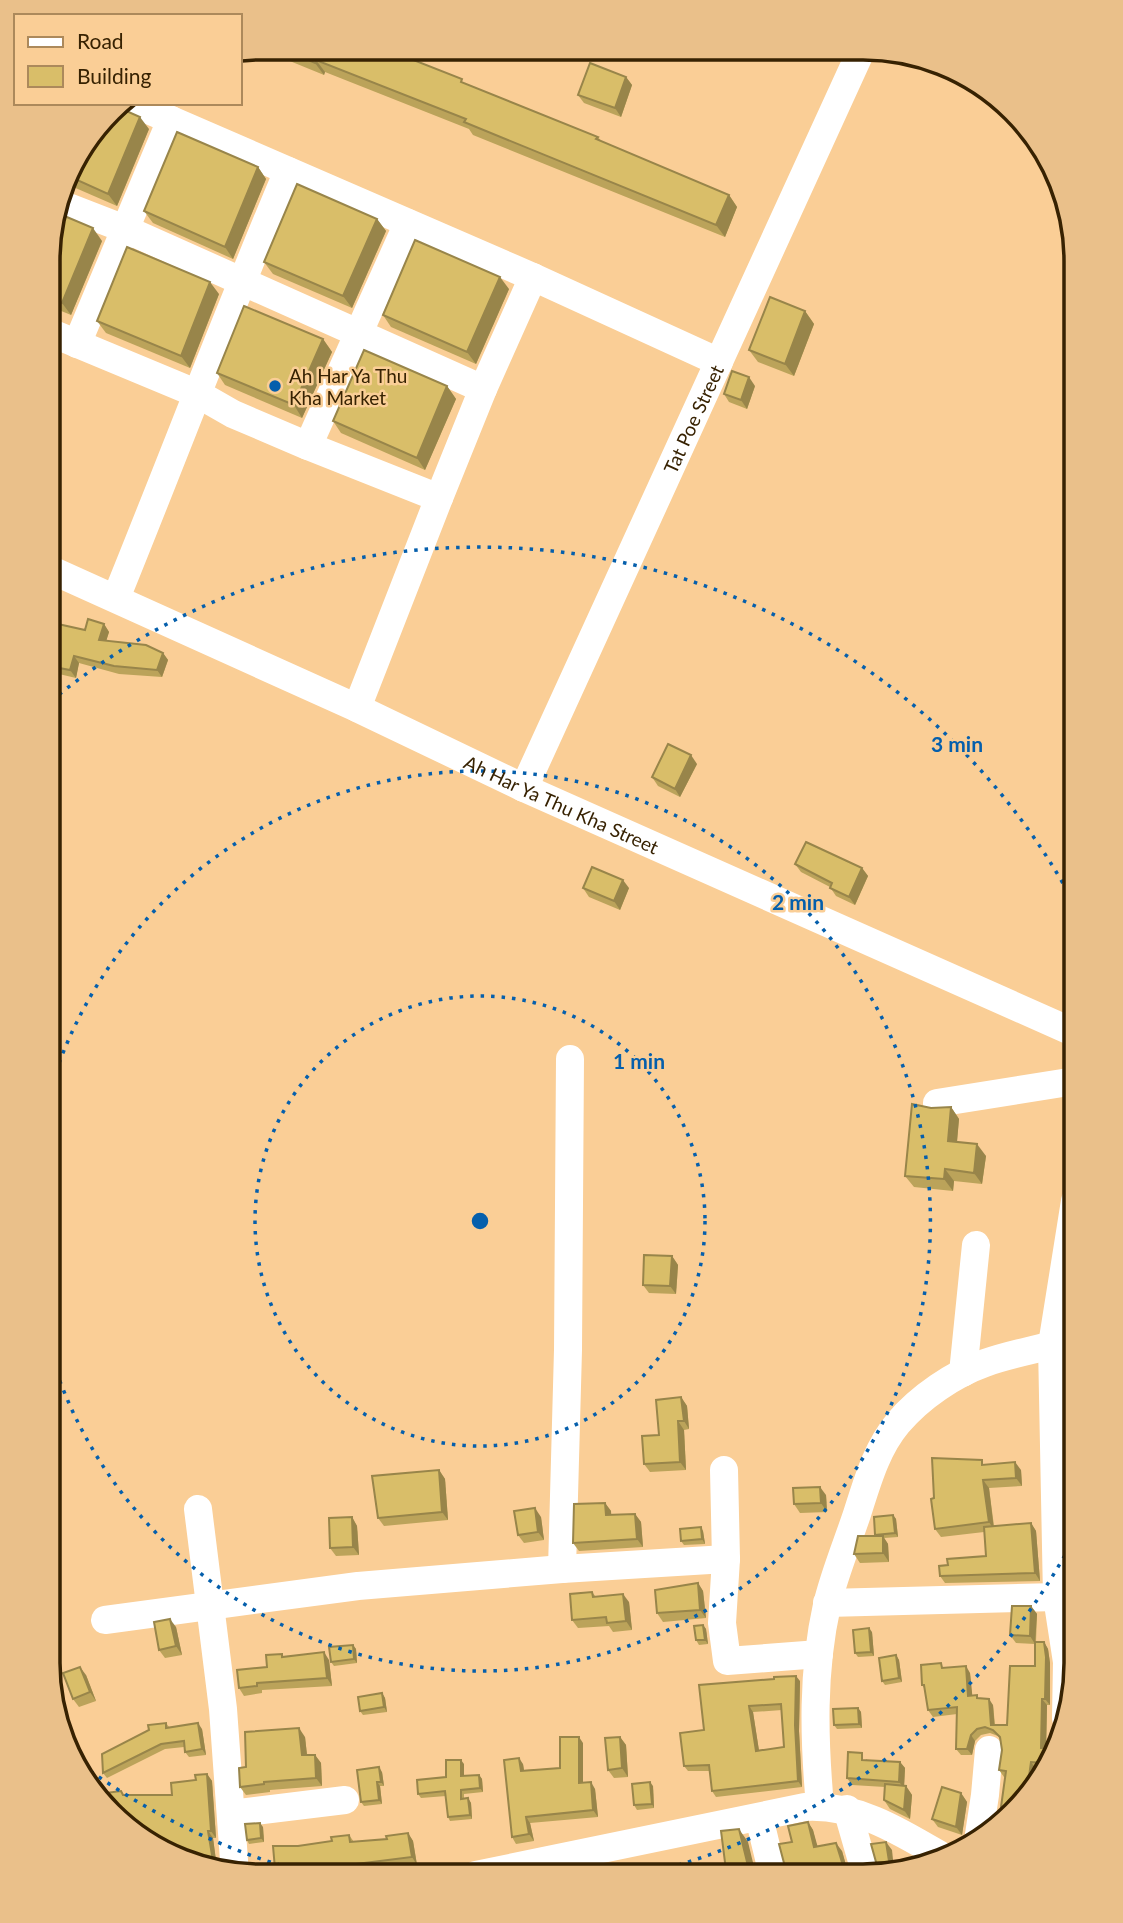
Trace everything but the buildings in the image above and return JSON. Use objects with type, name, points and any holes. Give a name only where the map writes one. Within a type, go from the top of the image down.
[{"type":"street","name":"Tat Poe Street","points":[[524,788],[857,59]]},
{"type":"street","points":[[137,105],[533,277],[719,362]]},
{"type":"street","points":[[77,344],[171,120]]},
{"type":"street","points":[[116,598],[241,282],[288,171]]},
{"type":"street","points":[[67,206],[125,229],[483,389]]},
{"type":"street","points":[[308,446],[408,223]]},
{"type":"street","points":[[357,708],[483,389],[533,277]]},
{"type":"street","points":[[60,337],[198,394],[233,414],[308,446],[439,498]]},
{"type":"street","name":"Ah Har Ya Thu Kha Street","points":[[60,574],[357,708],[524,788],[1063,1027]]},
{"type":"street","points":[[562,1569],[568,1350],[570,1059]]},
{"type":"street","points":[[937,1103],[1063,1083]]},
{"type":"street","points":[[963,1373],[976,1245]]},
{"type":"street","points":[[1063,1274],[1052,1345],[1057,1597],[1063,1633]]},
{"type":"street","points":[[861,1864],[834,1808],[815,1745],[814,1710],[827,1604],[874,1461],[898,1423],[922,1401],[963,1373],[985,1363],[1052,1345]]},
{"type":"street","points":[[724,1470],[726,1559],[722,1623],[727,1661],[819,1654]]},
{"type":"street","points":[[198,1509],[223,1709],[234,1862]]},
{"type":"street","points":[[104,1620],[358,1586],[726,1559]]},
{"type":"street","points":[[827,1604],[1057,1597]]},
{"type":"street","points":[[980,1825],[989,1750]]},
{"type":"street","points":[[231,1814],[345,1800]]},
{"type":"street","points":[[530,1864],[759,1817],[834,1808],[901,1832],[933,1851]]},
{"type":"street","points":[[759,1817],[770,1864]]},
{"type":"place","name":"Ah Har Ya Thu Kha Market","points":[[275,386]]}]
